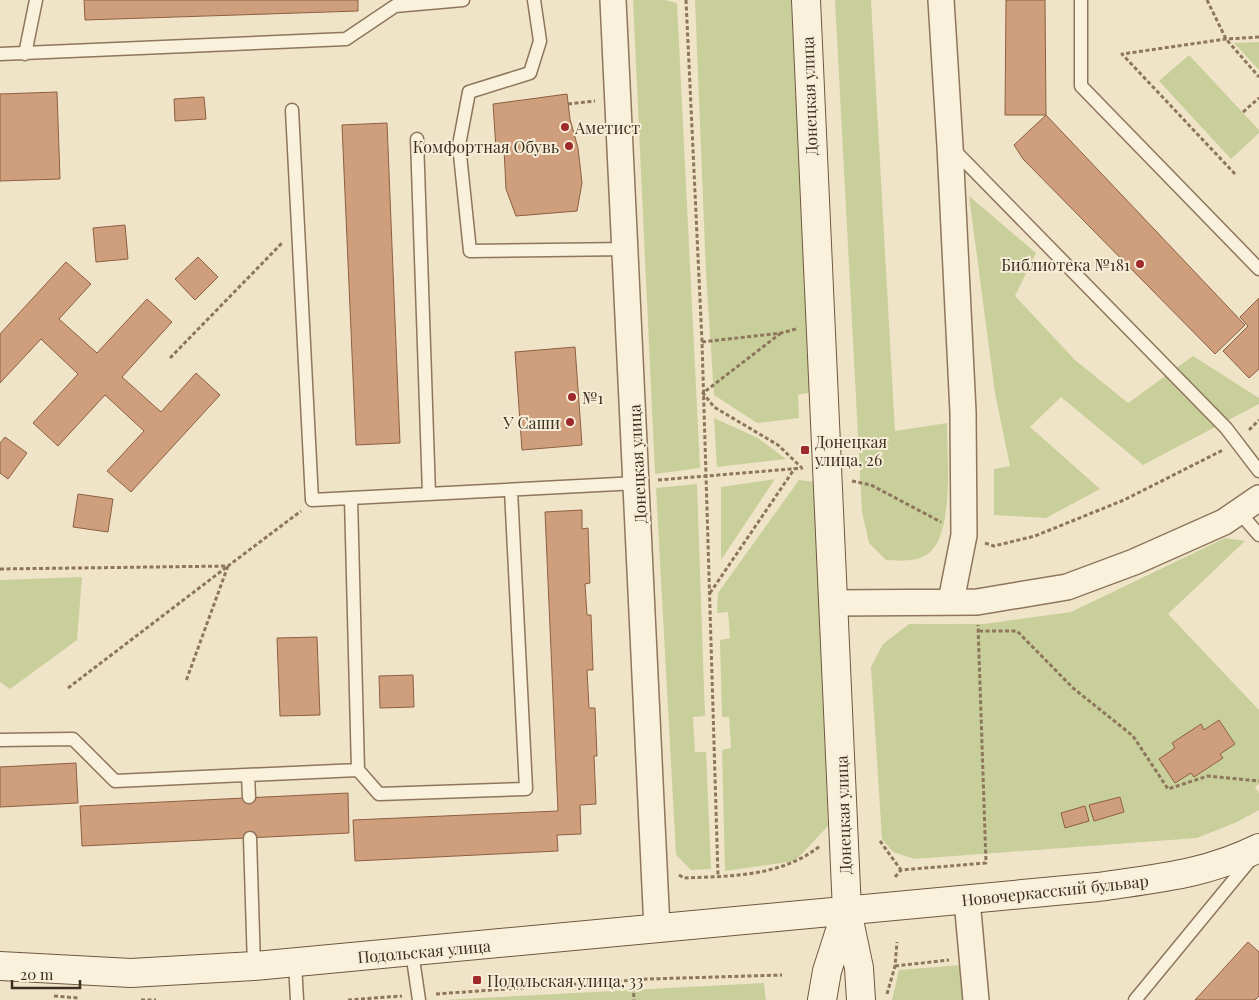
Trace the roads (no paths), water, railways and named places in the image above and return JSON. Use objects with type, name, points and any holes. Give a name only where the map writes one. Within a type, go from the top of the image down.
[{"type":"street","name":"Донецкая улица","points":[[613,0],[627,249],[658,929]]},
{"type":"street","name":"Донецкая улица","points":[[806,0],[847,911],[859,968],[861,1000]]},
{"type":"street","points":[[941,0],[963,412],[964,535],[951,602]]},
{"type":"street","points":[[834,603],[977,602],[1067,587],[1134,562],[1224,522],[1250,505]]},
{"type":"street","name":"Новочеркасский бульвар","points":[[847,911],[1098,887],[1198,872],[1230,862],[1259,848]]},
{"type":"street","points":[[967,900],[976,1000]]},
{"type":"street","name":"Донецкая улица","points":[[822,1000],[826,971],[847,911]]},
{"type":"street","name":"Подольская улица","points":[[0,966],[131,973],[254,966],[847,911]]},
{"type":"lane","points":[[25,54],[36,0]]},
{"type":"lane","points":[[0,54],[346,39],[395,6],[463,0]]},
{"type":"lane","points":[[534,0],[540,41],[530,73],[468,92],[459,145],[470,251],[627,249]]},
{"type":"lane","points":[[1081,0],[1081,86],[1259,269]]},
{"type":"lane","points":[[292,110],[312,500],[637,482]]},
{"type":"lane","points":[[417,139],[429,494]]},
{"type":"lane","points":[[950,146],[1226,428],[1259,471]]},
{"type":"lane","points":[[351,498],[358,770],[379,794],[526,789],[511,490]]},
{"type":"lane","points":[[1250,505],[1259,535]]},
{"type":"lane","points":[[0,740],[73,740],[115,781],[358,770]]},
{"type":"lane","points":[[248,776],[249,798]]},
{"type":"lane","points":[[250,838],[254,966]]},
{"type":"lane","points":[[1135,1000],[1259,848]]},
{"type":"lane","points":[[412,952],[419,998]]},
{"type":"lane","points":[[295,963],[297,1000]]},
{"type":"place","name":"Аметист","points":[[565,127]]},
{"type":"place","name":"Комфортная Обувь","points":[[569,146]]},
{"type":"place","name":"Библиотека №181","points":[[1140,264]]},
{"type":"place","name":"№1","points":[[572,397]]},
{"type":"place","name":"У Саши","points":[[570,422]]},
{"type":"place","name":"Донецкая улица, 26","points":[[805,450]]},
{"type":"place","name":"Подольская улица, 33","points":[[477,980]]}]
